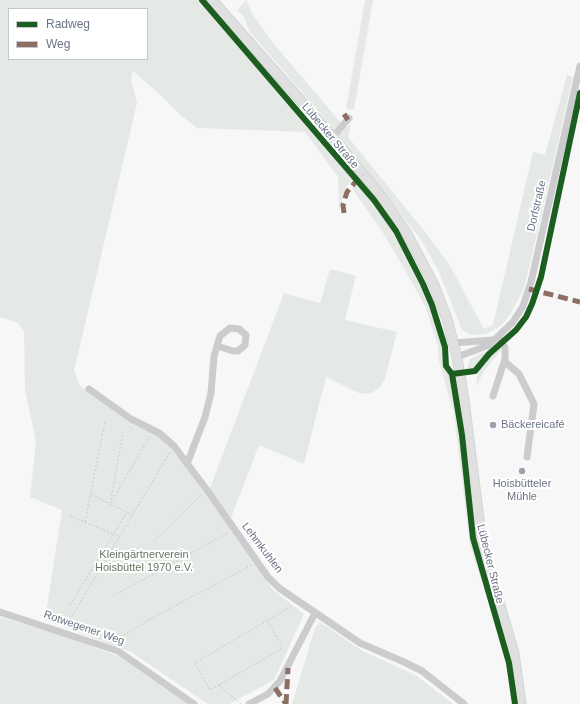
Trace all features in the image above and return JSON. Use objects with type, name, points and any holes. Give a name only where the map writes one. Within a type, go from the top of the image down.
[{"type":"main road","name":"Lübecker Straße","points":[[212,0],[333,137],[388,207],[415,248],[434,285],[454,343],[457,357],[481,535],[514,653],[521,704]]},
{"type":"street","name":"Dorfstraße","points":[[457,357],[485,347],[513,322],[523,306],[529,289],[580,66]]},
{"type":"street","points":[[333,137],[349,118]]},
{"type":"street","points":[[454,343],[496,338],[505,348],[505,362],[493,396]]},
{"type":"street","points":[[188,464],[205,417],[217,346]]},
{"type":"street","points":[[505,362],[518,374],[534,404],[527,457]]},
{"type":"street","name":"Lehmkuhlen","points":[[89,389],[131,419],[165,438],[174,446],[272,581],[299,602],[365,647],[404,662],[422,671],[464,704]]},
{"type":"street","name":"Rotwegener Weg","points":[[0,612],[54,627],[63,632],[108,646],[126,655],[194,704]]},
{"type":"street","points":[[249,704],[268,694],[280,681],[315,612]]},
{"type":"path","points":[[85,522],[106,422]]},
{"type":"path","points":[[110,503],[153,430]]},
{"type":"path","points":[[110,503],[123,433]]},
{"type":"path","points":[[63,632],[174,446]]},
{"type":"path","points":[[154,541],[176,518],[207,490]]},
{"type":"path","points":[[92,494],[132,516]]},
{"type":"path","points":[[70,605],[127,512]]},
{"type":"path","points":[[70,516],[120,536]]},
{"type":"path","points":[[113,596],[234,530]]},
{"type":"path","points":[[108,646],[117,638],[129,631],[258,562]]},
{"type":"path","points":[[268,621],[283,648],[210,690],[195,663],[299,602]]},
{"type":"path","points":[[219,684],[241,704]]},
{"type":"green space","name":"Kleingärtnerverein Hoisbüttel 1970 e.V.","points":[[0,0],[202,0],[354,178],[346,187],[339,210],[338,177],[305,132],[197,128],[179,114],[165,99],[133,71],[131,80],[137,103],[74,371],[81,387],[135,426],[157,434],[173,447],[273,590],[304,614],[274,680],[229,704],[208,704],[131,652],[45,620],[62,510],[30,497],[36,442],[25,390],[24,332],[18,323],[0,317]]},
{"type":"green space","points":[[246,0],[252,13],[269,38],[341,123],[335,130],[249,31],[244,17],[237,10]]},
{"type":"green space","points":[[365,0],[373,0],[354,110],[346,109]]},
{"type":"green space","points":[[567,75],[573,77],[527,277],[522,292],[510,315],[502,325],[486,334],[471,335],[462,330],[439,272],[422,241],[339,135],[351,123],[348,137],[426,233],[449,264],[484,329],[493,325],[533,152],[545,155]]},
{"type":"green space","points":[[357,182],[395,233],[424,287],[444,340],[447,367],[452,377],[461,423],[466,487],[473,540],[505,650],[504,653],[470,545],[454,414],[439,361],[438,346],[425,306],[385,236],[352,188]]},
{"type":"green space","points":[[330,269],[356,276],[345,320],[397,332],[385,379],[379,388],[370,394],[359,393],[326,377],[304,464],[259,445],[231,518],[210,488],[284,293],[320,303]]},
{"type":"green space","points":[[497,345],[483,357],[476,368],[467,370],[470,359]]},
{"type":"green space","points":[[500,347],[502,349],[484,371],[476,387],[477,375],[483,363]]},
{"type":"green space","points":[[0,617],[67,637],[129,660],[190,704],[0,704]]},
{"type":"green space","points":[[320,622],[361,650],[417,676],[453,704],[292,704],[315,628]]},
{"type":"marked path","points":[[344,114],[348,120]]},
{"type":"marked path","points":[[344,213],[343,205],[347,192],[362,174]]},
{"type":"marked path","points":[[529,289],[580,302]]},
{"type":"marked path","points":[[286,704],[288,668]]},
{"type":"marked path","points":[[275,688],[286,704]]},
{"type":"cycle path","points":[[202,0],[374,200],[396,231],[423,284],[432,305],[445,347],[446,366],[452,374],[462,435],[473,538],[509,663],[515,704]]},
{"type":"cycle path","points":[[452,374],[475,371],[489,354],[516,330],[526,317],[532,304],[541,277],[580,93]]},
{"type":"place","name":"Bäckereicafé","points":[[493,425]]},
{"type":"place","name":"Hoisbütteler Mühle","points":[[522,471]]}]
